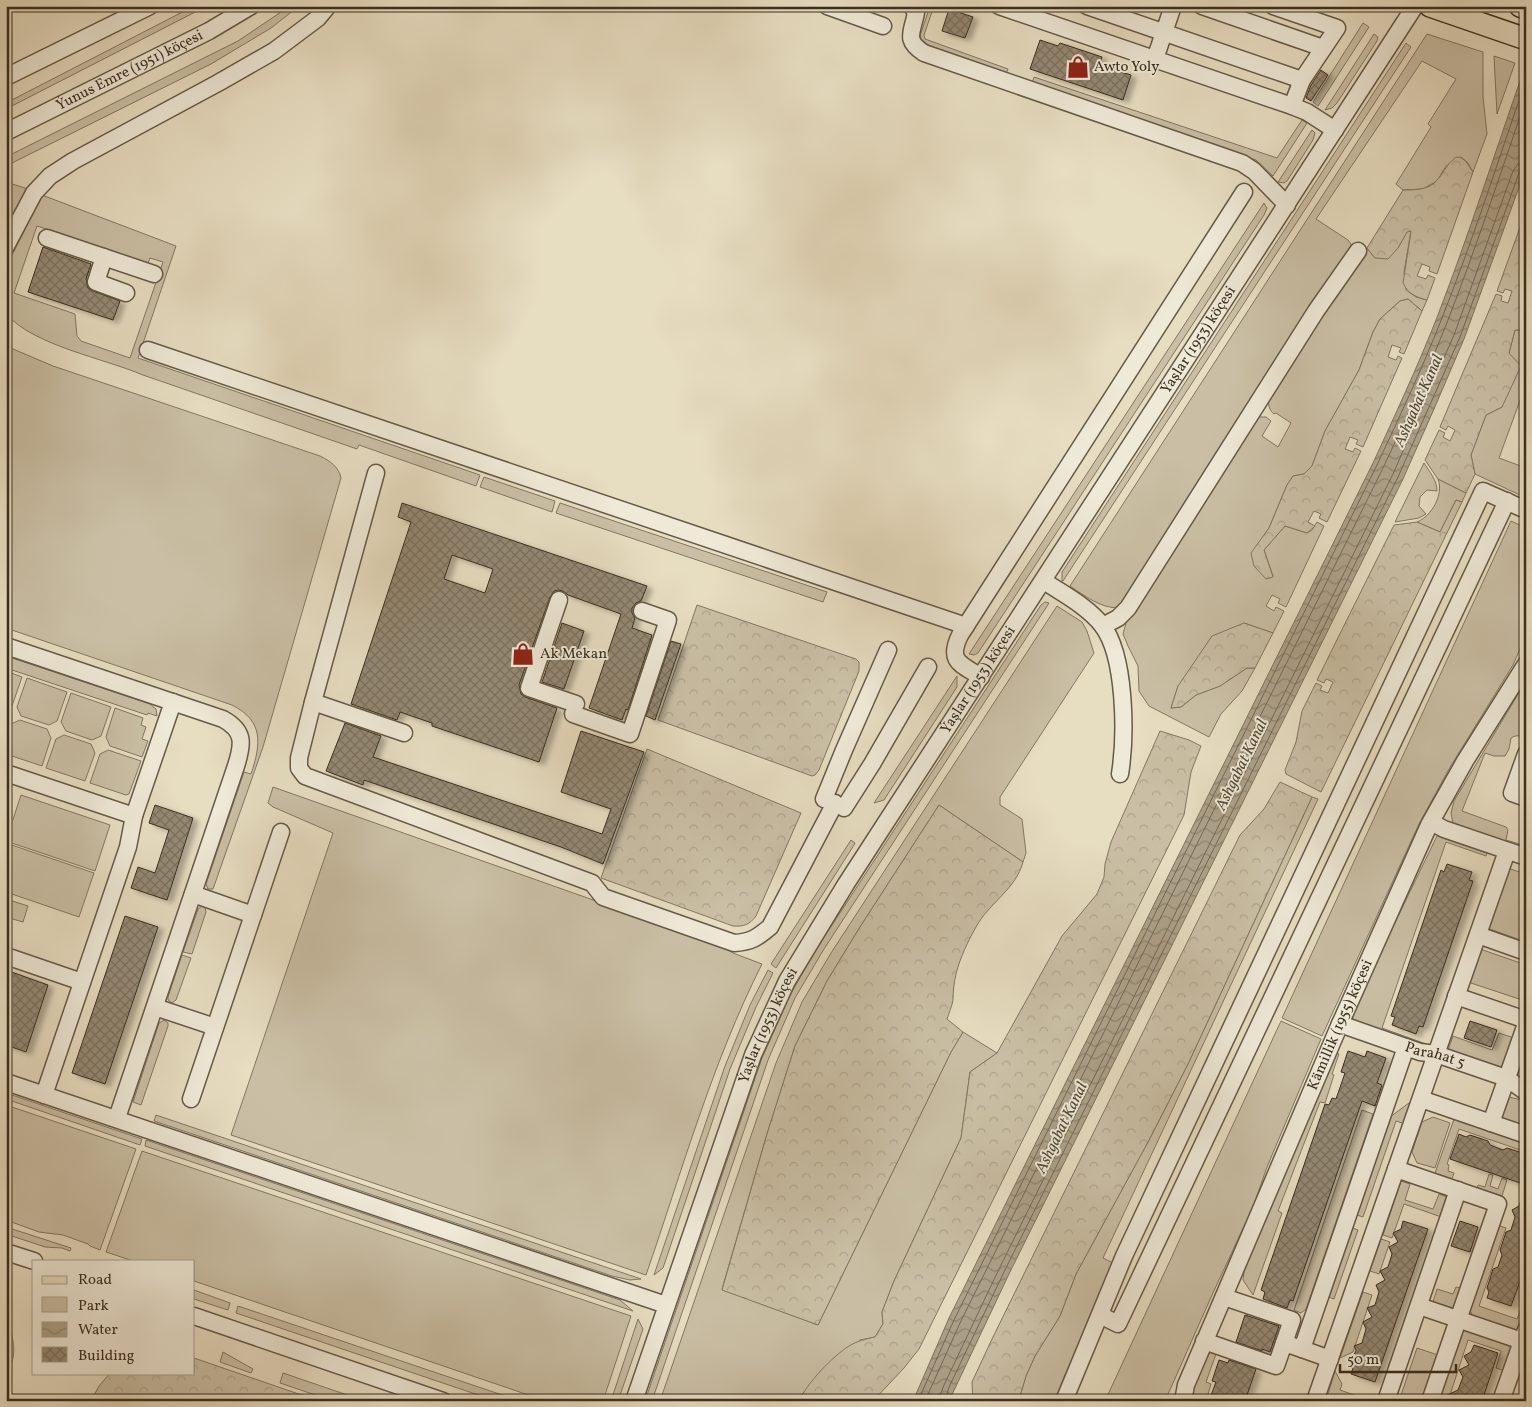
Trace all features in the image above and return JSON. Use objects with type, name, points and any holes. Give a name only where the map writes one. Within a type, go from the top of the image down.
[{"type":"main road","points":[[1430,6],[1525,39]]},
{"type":"main road","points":[[1520,6],[1526,8]]},
{"type":"street","points":[[6,77],[150,6]]},
{"type":"street","name":"Ýunus Emre (1951) köçesi","points":[[6,132],[209,31],[251,6]]},
{"type":"street","points":[[6,246],[34,193],[50,176],[73,161],[274,51],[318,18],[328,6]]},
{"type":"street","points":[[827,6],[883,26]]},
{"type":"street","points":[[1000,6],[1292,106],[1307,112],[1335,130]]},
{"type":"street","points":[[1087,6],[1302,80]]},
{"type":"street","points":[[1155,59],[1173,6]]},
{"type":"street","points":[[1202,6],[1323,48]]},
{"type":"street","points":[[1273,6],[1337,28],[1302,80],[1292,106]]},
{"type":"street","name":"Ýaşlar (1953) köçesi","points":[[634,1401],[750,1063],[769,1017],[787,981],[815,933],[1415,6]]},
{"type":"street","points":[[913,7],[916,13],[910,33],[910,41],[924,53],[1242,164],[1254,170],[1287,204]]},
{"type":"street","points":[[981,677],[960,663],[955,657],[956,644],[1244,192]]},
{"type":"street","points":[[48,238],[154,274]]},
{"type":"street","points":[[1103,626],[1118,618],[1128,608],[1295,344],[1340,275],[1358,252]]},
{"type":"street","points":[[104,257],[96,282],[126,292]]},
{"type":"street","points":[[148,350],[966,626]]},
{"type":"street","points":[[376,473],[313,702],[299,758],[299,768],[305,776],[592,883],[603,897],[734,942],[747,942],[758,937],[770,927],[834,803],[844,750],[888,650]]},
{"type":"street","points":[[1064,1401],[1124,1256],[1483,491],[1526,510]]},
{"type":"street","points":[[1100,1315],[1118,1324],[1507,501]]},
{"type":"street","points":[[1044,581],[1093,615],[1103,626],[1112,644],[1122,692],[1124,712],[1123,755],[1120,774]]},
{"type":"street","points":[[559,600],[529,688],[630,734],[668,620],[642,611]]},
{"type":"street","points":[[6,646],[223,719],[232,724],[241,738],[242,746],[238,760],[117,1118]]},
{"type":"street","name":"Kämillik (1955) köçesi","points":[[1183,1401],[1186,1385],[1204,1341],[1340,1024],[1431,822],[1465,761],[1526,664]]},
{"type":"street","points":[[834,803],[872,764],[928,667]]},
{"type":"street","points":[[44,1095],[128,848],[134,816],[173,702]]},
{"type":"street","points":[[313,702],[404,733]]},
{"type":"street","points":[[1526,754],[1512,793],[1526,798]]},
{"type":"street","points":[[6,773],[134,816]]},
{"type":"street","points":[[1431,822],[1444,829],[1526,857]]},
{"type":"street","points":[[191,1099],[281,832]]},
{"type":"street","points":[[1315,1401],[1507,851]]},
{"type":"street","points":[[193,894],[253,915]]},
{"type":"street","points":[[1478,935],[1526,952]]},
{"type":"street","points":[[6,956],[82,982]]},
{"type":"street","points":[[1456,996],[1526,1020]]},
{"type":"street","points":[[155,1007],[215,1027]]},
{"type":"street","name":"Parahat 5","points":[[1340,1024],[1420,1052],[1436,1054],[1506,1078],[1526,1092]]},
{"type":"street","points":[[1491,1123],[1526,1024]]},
{"type":"street","points":[[1302,1349],[1406,1047]]},
{"type":"street","points":[[6,1082],[666,1305]]},
{"type":"street","points":[[1421,1099],[1526,1135]]},
{"type":"street","points":[[1396,1169],[1498,1204],[1430,1401]]},
{"type":"street","points":[[1386,1401],[1458,1190]]},
{"type":"street","points":[[6,1252],[32,1260]]},
{"type":"street","points":[[1204,1341],[1276,1366],[1292,1320],[1224,1297]]},
{"type":"street","points":[[1419,1306],[1458,1319],[1524,1335],[1501,1401]]},
{"type":"street","points":[[195,1316],[443,1401]]},
{"type":"street","points":[[1284,1343],[1330,1359]]},
{"type":"green space","points":[[194,6],[207,6],[6,109],[6,103]]},
{"type":"green space","points":[[290,6],[299,6],[271,28],[211,64],[6,166],[6,157],[238,41]]},
{"type":"green space","points":[[930,6],[934,6],[924,35],[925,39],[1008,69],[1006,74],[925,46],[920,41],[920,36]]},
{"type":"green space","points":[[1363,23],[1369,27],[1318,106],[1313,102]]},
{"type":"green space","points":[[1374,34],[1378,37],[1377,41],[1337,103],[1332,108],[1325,110]]},
{"type":"green space","points":[[1427,34],[1483,52],[1483,97],[1487,134],[1473,172],[1468,163],[1461,157],[1446,166],[1437,181],[1423,189],[1403,190],[1396,184],[1431,127],[1428,124],[1456,79],[1422,61],[1316,219],[1348,240],[1351,244],[1351,249],[1119,608],[1099,604],[1087,597],[1070,586]]},
{"type":"green space","points":[[1406,43],[1411,47],[1062,581],[1062,572]]},
{"type":"green space","points":[[1494,56],[1515,63],[1497,114]]},
{"type":"green space","points":[[1034,77],[1277,158],[1302,120],[1307,123],[1273,176],[1256,160],[1032,83]]},
{"type":"green space","points":[[1312,130],[1315,133],[1313,140],[1287,181],[1284,183],[1278,182]]},
{"type":"green space","points":[[1456,157],[1464,160],[1473,172],[1437,274],[1429,271],[1430,267],[1422,264],[1417,276],[1426,279],[1428,275],[1435,278],[1427,300],[1419,298],[1407,290],[1403,283],[1411,231],[1407,232],[1398,248],[1388,259],[1375,258],[1367,248],[1403,190],[1427,187],[1435,183]]},
{"type":"green space","points":[[6,182],[28,189],[6,230]]},
{"type":"green space","points":[[42,195],[176,246],[138,358],[480,475],[476,486],[359,445],[357,449],[70,350],[34,335],[6,314],[6,267]],"holes":[[[37,226],[148,263],[150,258],[163,262],[130,358],[81,341],[77,336],[75,314],[14,293]]]},
{"type":"green space","points":[[1264,203],[1267,208],[1264,215],[978,653],[974,655],[969,654]]},
{"type":"green space","points":[[1526,211],[1526,330],[1515,330],[1509,353],[1521,366],[1502,407],[1486,415],[1471,455],[1475,474],[1466,493],[1438,479],[1425,460],[1439,430],[1445,433],[1443,437],[1450,441],[1455,430],[1448,426],[1446,430],[1440,427],[1496,294],[1502,296],[1501,301],[1508,303],[1512,291],[1505,289],[1503,293],[1497,291]]},
{"type":"green space","points":[[1407,231],[1411,231],[1404,272],[1406,290],[1416,297],[1427,300],[1422,311],[1408,299],[1400,301],[1380,319],[1373,332],[1359,370],[1325,431],[1312,466],[1304,474],[1293,476],[1287,485],[1269,528],[1252,553],[1273,576],[1264,550],[1285,526],[1307,533],[1312,530],[1317,522],[1324,526],[1286,607],[1278,603],[1280,599],[1272,595],[1266,606],[1274,611],[1276,607],[1284,611],[1273,633],[1244,623],[1178,686],[1171,708],[1181,707],[1196,695],[1220,686],[1247,668],[1255,668],[1242,691],[1221,714],[1209,737],[1149,706],[1139,691],[1138,666],[1123,634],[1126,623],[1259,417],[1266,417],[1271,421],[1262,436],[1278,447],[1291,423],[1272,412],[1269,407],[1269,398],[1362,253],[1367,248],[1375,258],[1398,248]]},
{"type":"green space","points":[[1408,299],[1422,311],[1404,354],[1399,352],[1401,348],[1392,345],[1388,357],[1396,360],[1398,356],[1402,358],[1363,447],[1356,444],[1358,440],[1350,437],[1345,449],[1353,452],[1355,448],[1361,451],[1327,522],[1319,518],[1321,514],[1314,511],[1308,522],[1315,526],[1307,533],[1285,526],[1264,550],[1273,577],[1266,579],[1254,566],[1251,553],[1269,528],[1287,485],[1293,476],[1304,474],[1312,466],[1325,431],[1359,370],[1373,332],[1380,319],[1400,301]]},
{"type":"green space","points":[[1515,330],[1526,330],[1526,384],[1499,458],[1526,468],[1526,500],[1522,496],[1475,474],[1471,455],[1486,415],[1502,407],[1509,353]]},
{"type":"green space","points":[[6,346],[53,366],[320,456],[334,465],[340,474],[341,478],[263,747],[213,889],[208,889],[206,884],[244,772],[251,774],[257,753],[257,734],[250,718],[232,705],[6,628]]},
{"type":"green space","points":[[1424,463],[1437,487],[1437,491],[1427,490],[1420,497],[1419,506],[1426,514],[1419,518],[1395,522]]},
{"type":"green space","points":[[484,477],[555,501],[552,512],[480,487]]},
{"type":"green space","points":[[1438,479],[1466,493],[1462,502],[1456,500],[1440,532],[1417,522],[1432,510],[1438,498]]},
{"type":"green space","points":[[1456,500],[1462,502],[1321,792],[1286,774],[1285,770],[1296,742],[1302,711],[1316,683],[1322,686],[1320,690],[1328,693],[1333,682],[1326,679],[1324,683],[1317,680],[1394,525],[1417,522],[1440,532]]},
{"type":"green space","points":[[560,503],[827,592],[823,602],[556,513]]},
{"type":"green space","points":[[1511,521],[1526,528],[1526,635],[1513,665],[1449,769],[1419,824],[1322,1036],[1282,1018]]},
{"type":"green space","points":[[1045,602],[1049,603],[824,949],[795,998],[768,1060],[652,1401],[645,1401],[762,1058],[790,995],[819,945],[1041,605]]},
{"type":"green space","points":[[697,605],[856,659],[859,662],[859,671],[819,770],[815,775],[812,776],[658,720]]},
{"type":"green space","points":[[1057,606],[1082,622],[1094,653],[1000,797],[1000,805],[1022,819],[1026,853],[1023,862],[939,805],[827,981],[795,1046],[722,1289],[818,1325],[951,1052],[963,1032],[997,1053],[970,1072],[961,1138],[894,1281],[882,1312],[883,1324],[875,1337],[860,1340],[802,1394],[799,1401],[660,1401],[776,1063],[802,1002],[831,953]]},
{"type":"green space","points":[[1244,623],[1273,633],[1255,668],[1247,668],[1220,686],[1196,695],[1181,707],[1171,708],[1178,686],[1212,636]]},
{"type":"green space","points":[[6,656],[150,704],[156,709],[157,716],[148,713],[147,715],[6,668]]},
{"type":"green space","points":[[6,671],[22,677],[12,706],[6,709]]},
{"type":"green space","points":[[957,676],[957,687],[884,800],[874,803]]},
{"type":"green space","points":[[27,678],[67,692],[57,721],[49,725],[21,716],[17,707]]},
{"type":"green space","points":[[1526,681],[1526,740],[1519,736],[1511,738],[1509,749],[1505,756],[1494,756],[1485,753],[1462,811],[1506,827],[1508,830],[1506,840],[1526,846],[1526,849],[1453,824],[1451,813],[1454,801]]},
{"type":"green space","points":[[71,693],[111,707],[101,736],[92,740],[66,731],[61,722]]},
{"type":"green space","points":[[115,708],[143,718],[141,725],[146,727],[142,739],[148,741],[142,757],[110,746],[106,737]]},
{"type":"green space","points":[[20,720],[47,729],[51,738],[42,766],[6,754],[6,739],[11,724]]},
{"type":"green space","points":[[1160,731],[1189,740],[1201,746],[1191,772],[1184,815],[919,1349],[873,1401],[799,1401],[814,1378],[836,1356],[852,1344],[875,1337],[883,1324],[882,1312],[894,1281],[961,1138],[970,1072],[997,1053],[1062,936],[1097,894],[1104,877],[1105,864],[1111,842]]},
{"type":"green space","points":[[64,735],[91,744],[95,753],[85,781],[46,768],[56,739]]},
{"type":"green space","points":[[647,749],[801,813],[756,916],[749,923],[733,926],[601,878]]},
{"type":"green space","points":[[108,750],[141,761],[129,794],[126,795],[90,783],[100,754]]},
{"type":"green space","points":[[1280,782],[1312,797],[1188,1064],[1076,1274],[1060,1316],[1035,1356],[1026,1376],[1020,1401],[973,1401],[972,1382],[992,1339],[1240,835],[1264,809]]},
{"type":"green space","points":[[273,787],[718,944],[733,953],[762,964],[744,1002],[713,1078],[646,1275],[231,1135],[333,833],[273,807],[268,803]]},
{"type":"green space","points":[[21,795],[110,825],[95,871],[6,841]]},
{"type":"green space","points":[[1312,797],[1318,799],[1103,1258],[1115,1264],[1055,1401],[1020,1401],[1026,1376],[1035,1356],[1060,1316],[1076,1274],[1188,1064]]},
{"type":"green space","points":[[939,805],[1023,862],[1015,880],[981,918],[964,950],[956,974],[953,1000],[947,1019],[963,1032],[951,1052],[818,1325],[722,1290],[767,1134],[795,1046],[827,981]]},
{"type":"green space","points":[[1437,836],[1487,853],[1486,856],[1446,842],[1382,1028],[1426,1044],[1424,1049],[1354,1022],[1352,1014]]},
{"type":"green space","points":[[851,840],[855,843],[854,845],[776,968],[771,964]]},
{"type":"green space","points":[[6,843],[94,873],[79,917],[6,892]]},
{"type":"green space","points":[[1507,868],[1526,874],[1526,942],[1487,928]]},
{"type":"green space","points":[[6,899],[28,906],[23,922],[6,917]]},
{"type":"green space","points":[[202,906],[205,907],[206,912],[192,954],[183,952],[198,909]]},
{"type":"green space","points":[[1480,949],[1526,965],[1525,1001],[1468,982]]},
{"type":"green space","points":[[182,955],[191,958],[176,1000],[172,1003],[168,1000],[168,997]]},
{"type":"green space","points":[[768,970],[773,973],[756,1007],[730,1069],[663,1268],[654,1275],[725,1066],[750,1005]]},
{"type":"green space","points":[[164,1020],[168,1023],[168,1026],[141,1105],[133,1102],[159,1023]]},
{"type":"green space","points":[[1281,1021],[1321,1039],[1267,1167],[1253,1207],[1165,1401],[1105,1401]]},
{"type":"green space","points":[[1499,1033],[1514,1038],[1504,1065],[1499,1068],[1448,1050],[1453,1036],[1492,1050]]},
{"type":"green space","points":[[1335,1052],[1339,1054],[1325,1103],[1320,1102],[1278,1211],[1282,1213],[1253,1295],[1243,1280],[1244,1271]]},
{"type":"green space","points":[[6,1093],[142,1139],[140,1145],[6,1099]]},
{"type":"green space","points":[[1509,1097],[1526,1101],[1526,1128],[1507,1121],[1499,1113],[1504,1098]]},
{"type":"green space","points":[[1409,1103],[1412,1104],[1405,1124],[1396,1121],[1363,1217],[1354,1214],[1390,1117]]},
{"type":"green space","points":[[6,1105],[136,1149],[100,1250],[63,1235],[39,1232],[6,1220]]},
{"type":"green space","points":[[1362,1110],[1373,1114],[1306,1309],[1301,1313],[1294,1310]]},
{"type":"green space","points":[[156,1115],[641,1279],[630,1280],[612,1276],[154,1121]]},
{"type":"green space","points":[[1433,1117],[1450,1123],[1435,1168],[1417,1163],[1412,1152],[1422,1122]]},
{"type":"green space","points":[[1454,1119],[1526,1144],[1526,1152],[1459,1129],[1447,1164],[1449,1165],[1448,1171],[1454,1173],[1452,1179],[1435,1173]]},
{"type":"green space","points":[[146,1140],[620,1300],[633,1311],[145,1146]]},
{"type":"green space","points":[[142,1151],[631,1316],[603,1401],[546,1401],[195,1281],[195,1260],[130,1260],[106,1252]]},
{"type":"green space","points":[[1489,1174],[1493,1175],[1490,1186],[1498,1189],[1502,1178],[1507,1180],[1502,1196],[1477,1188],[1478,1185],[1485,1187]]},
{"type":"green space","points":[[1401,1181],[1410,1184],[1405,1200],[1433,1209],[1439,1194],[1453,1199],[1447,1219],[1404,1204],[1392,1238],[1383,1235]]},
{"type":"green space","points":[[1497,1225],[1506,1228],[1479,1306],[1517,1319],[1526,1295],[1524,1319],[1518,1331],[1473,1316],[1468,1308]]},
{"type":"green space","points":[[6,1227],[71,1248],[70,1251],[62,1248],[45,1247],[6,1234]]},
{"type":"green space","points":[[1350,1227],[1358,1230],[1334,1299],[1326,1296]]},
{"type":"green space","points":[[1381,1239],[1390,1242],[1379,1274],[1370,1271]]},
{"type":"green space","points":[[1456,1287],[1464,1289],[1457,1311],[1433,1302],[1437,1289],[1453,1294]]},
{"type":"green space","points":[[195,1290],[230,1303],[228,1310],[195,1299]]},
{"type":"green space","points":[[1363,1292],[1372,1295],[1353,1352],[1340,1358]]},
{"type":"green space","points":[[238,1306],[520,1401],[496,1401],[236,1313]]},
{"type":"green space","points":[[6,1315],[14,1352],[13,1359],[6,1373]]},
{"type":"green space","points":[[638,1319],[643,1329],[618,1401],[611,1401]]},
{"type":"green space","points":[[1463,1327],[1512,1345],[1505,1371],[1496,1368],[1501,1351],[1468,1340],[1448,1401],[1438,1401]]},
{"type":"green space","points":[[1417,1348],[1441,1356],[1426,1401],[1399,1401]]},
{"type":"green space","points":[[1210,1350],[1229,1358],[1216,1354],[1206,1382],[1211,1384],[1206,1401],[1192,1401],[1193,1389]]},
{"type":"green space","points":[[223,1352],[253,1369],[251,1373],[220,1362]]},
{"type":"green space","points":[[195,1358],[319,1401],[91,1401],[99,1386],[109,1374],[195,1374]]},
{"type":"green space","points":[[1335,1371],[1342,1384],[1340,1390],[1371,1401],[1337,1401],[1327,1397]]},
{"type":"green space","points":[[283,1373],[365,1401],[333,1401],[280,1383]]},
{"type":"water","name":"Ashgabat Kanal","points":[[1526,64],[1526,168],[1464,339],[1403,479],[1009,1274],[949,1401],[913,1401],[949,1318],[1373,463],[1436,320]]},
{"type":"building","points":[[949,9],[973,17],[965,38],[942,31]]},
{"type":"building","points":[[1040,40],[1058,46],[1060,43],[1102,57],[1099,65],[1131,75],[1123,100],[1030,69]]},
{"type":"building","points":[[1321,70],[1328,75],[1311,101],[1306,98],[1311,85]]},
{"type":"building","points":[[43,247],[91,264],[86,279],[88,288],[120,301],[113,320],[28,292]]},
{"type":"building","points":[[402,503],[647,586],[641,601],[632,608],[635,618],[632,628],[652,635],[628,710],[626,709],[622,720],[589,708],[621,614],[558,590],[554,591],[550,597],[519,685],[521,694],[525,697],[557,708],[539,762],[432,726],[432,723],[400,712],[397,720],[351,704],[411,522],[398,517]],"holes":[[[452,555],[493,569],[485,593],[444,579]]]},
{"type":"building","points":[[562,623],[584,631],[564,689],[542,682]]},
{"type":"building","points":[[671,641],[681,644],[655,720],[646,716]]},
{"type":"building","points":[[345,723],[381,736],[373,757],[602,834],[611,809],[561,792],[581,731],[644,752],[603,864],[561,847],[364,780],[363,785],[326,771]]},
{"type":"building","points":[[155,805],[193,818],[167,900],[131,888],[138,867],[155,873],[169,830],[149,823]]},
{"type":"building","points":[[1447,864],[1472,872],[1469,880],[1473,881],[1423,1027],[1419,1026],[1416,1034],[1392,1025],[1395,1017],[1391,1016],[1441,870],[1444,872]]},
{"type":"building","points":[[125,916],[158,927],[105,1084],[72,1073]]},
{"type":"building","points":[[6,970],[48,985],[26,1052],[6,1045]]},
{"type":"building","points":[[1470,1021],[1497,1030],[1491,1047],[1464,1038]]},
{"type":"building","points":[[1348,1051],[1365,1057],[1367,1051],[1386,1058],[1377,1083],[1382,1085],[1375,1106],[1362,1101],[1293,1301],[1290,1300],[1287,1308],[1263,1299],[1265,1292],[1261,1290],[1325,1104],[1329,1105],[1332,1098],[1336,1099],[1345,1073],[1341,1072]]},
{"type":"building","points":[[1459,1134],[1466,1137],[1470,1135],[1488,1141],[1490,1145],[1503,1150],[1507,1148],[1526,1154],[1526,1185],[1450,1159]]},
{"type":"building","points":[[1524,1191],[1526,1192],[1526,1265],[1511,1306],[1487,1298],[1489,1292],[1487,1288],[1493,1269],[1498,1267],[1502,1255],[1500,1250],[1506,1232],[1511,1230],[1515,1217],[1512,1210],[1519,1206]]},
{"type":"building","points":[[1403,1221],[1428,1229],[1375,1382],[1351,1374],[1353,1368],[1351,1363],[1356,1350],[1354,1346],[1362,1343],[1366,1329],[1363,1322],[1372,1317],[1367,1308],[1375,1305],[1379,1292],[1376,1285],[1385,1280],[1380,1271],[1388,1267],[1392,1254],[1389,1247],[1398,1242],[1393,1233],[1401,1229]]},
{"type":"building","points":[[1460,1221],[1478,1227],[1470,1252],[1451,1246]]},
{"type":"building","points":[[1245,1315],[1279,1326],[1270,1352],[1236,1342]]},
{"type":"building","points":[[1474,1345],[1498,1353],[1482,1401],[1441,1401],[1441,1398],[1458,1390],[1463,1377],[1459,1370],[1469,1365],[1464,1356],[1471,1352]]},
{"type":"building","points":[[1219,1360],[1228,1363],[1229,1360],[1256,1369],[1245,1401],[1218,1401],[1210,1398],[1216,1382],[1212,1381]]},
{"type":"place","name":"Awto Yoly","points":[[1078,67]]},
{"type":"place","name":"Ak Mekan","points":[[523,654]]}]
